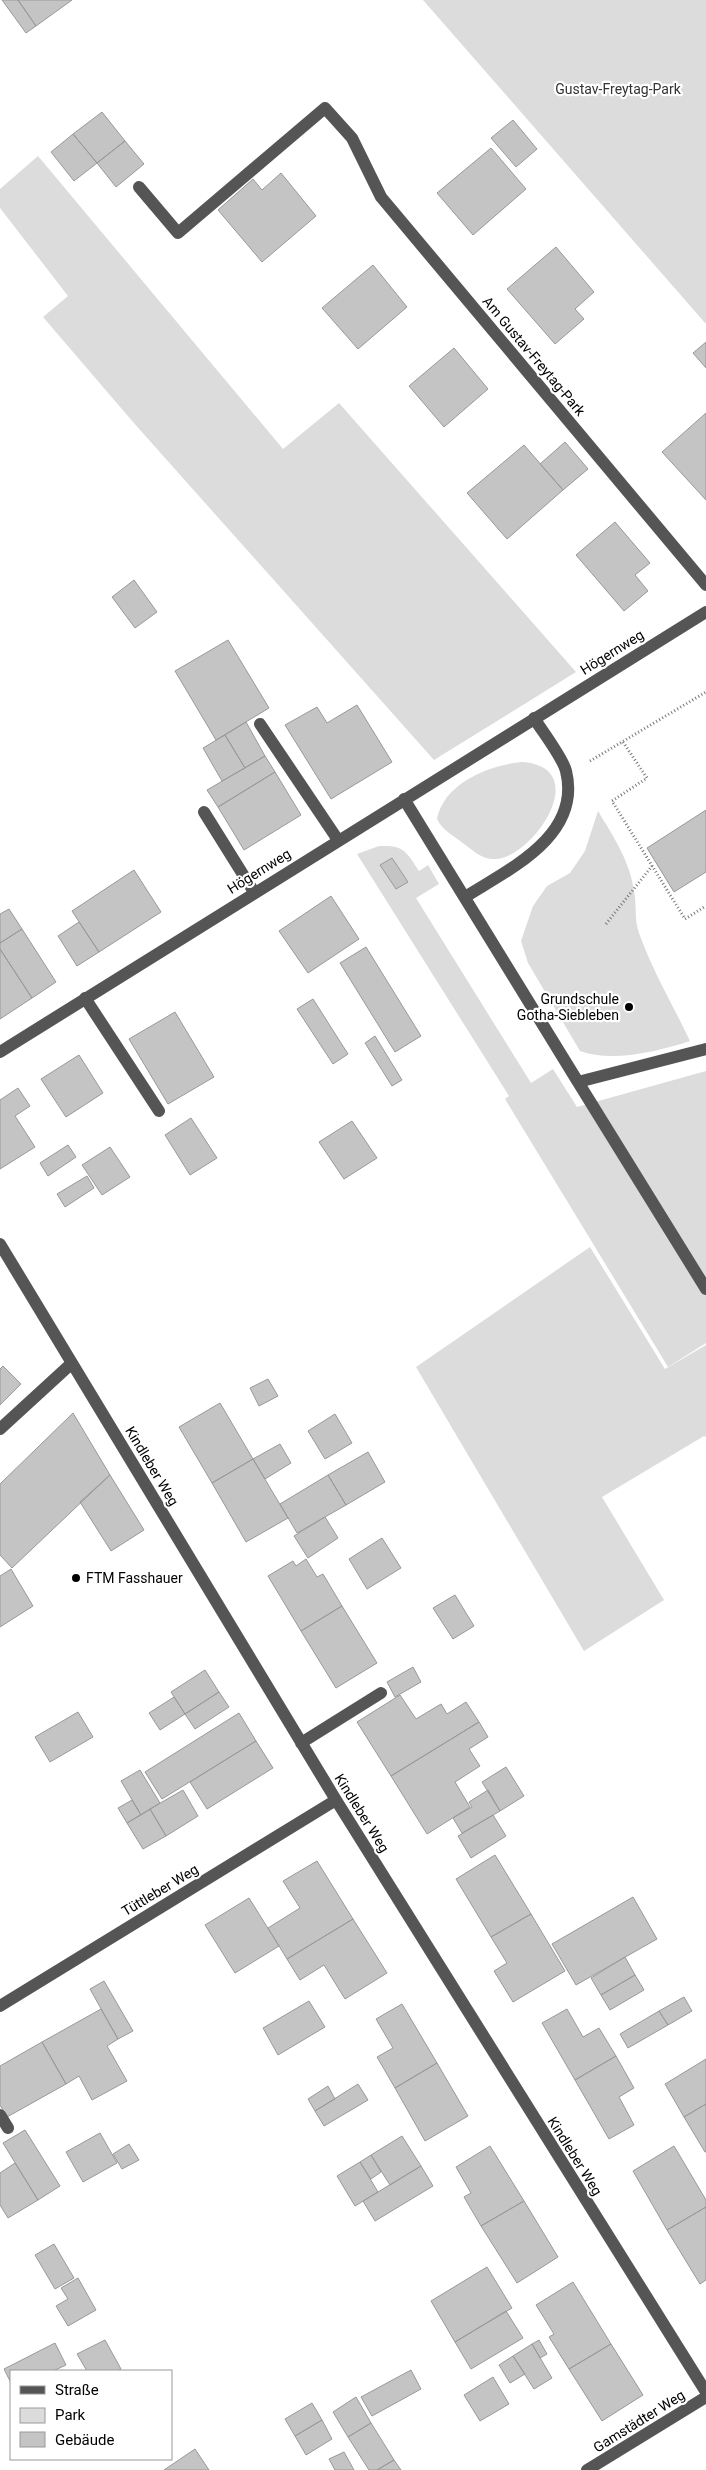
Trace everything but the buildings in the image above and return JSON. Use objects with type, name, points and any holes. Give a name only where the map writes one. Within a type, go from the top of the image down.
[{"type":"street","name":"Am Gustav-Freytag-Park","points":[[139,188],[178,233],[325,108],[352,138],[381,197],[706,585]]},
{"type":"street","name":"Högernweg","points":[[0,1052],[706,612]]},
{"type":"street","points":[[465,896],[534,852],[551,836],[561,815],[568,794],[566,770],[534,718]]},
{"type":"street","points":[[260,724],[338,840]]},
{"type":"street","points":[[404,799],[706,1289]]},
{"type":"street","points":[[204,812],[254,892]]},
{"type":"street","points":[[85,998],[159,1111]]},
{"type":"street","points":[[578,1082],[706,1049]]},
{"type":"street","name":"Kindleber Weg","points":[[0,1244],[336,1800],[706,2392]]},
{"type":"street","points":[[0,1429],[72,1363]]},
{"type":"street","points":[[301,1743],[381,1693]]},
{"type":"street","name":"Tüttleber Weg","points":[[0,2006],[336,1800]]},
{"type":"street","points":[[0,2115],[8,2128]]},
{"type":"street","name":"Gamstädter Weg","points":[[587,2470],[706,2397]]},
{"type":"path","points":[[594,760],[706,692]]},
{"type":"path","points":[[623,742],[647,778],[612,801],[686,919],[706,906]]},
{"type":"path","points":[[606,924],[652,866]]},
{"type":"green space","name":"Gustav-Freytag-Park","points":[[423,0],[706,0],[706,324]]},
{"type":"green space","points":[[38,156],[283,449],[339,403],[576,672],[434,760],[133,422],[43,317],[68,296],[0,208],[0,189]]},
{"type":"green space","points":[[522,762],[543,768],[554,779],[555,795],[550,813],[539,830],[525,845],[509,855],[494,859],[485,858],[474,852],[442,827],[437,819],[441,806],[458,786],[482,772]]},
{"type":"green space","points":[[598,811],[629,869],[635,896],[637,928],[644,947],[690,1041],[650,1052],[621,1056],[606,1056],[580,1051],[528,963],[521,941],[533,906],[547,886],[570,873],[585,851]]},
{"type":"green space","points":[[379,846],[399,848],[407,854],[419,871],[428,865],[439,884],[416,898],[531,1083],[553,1069],[577,1107],[706,1071],[706,1343],[668,1367],[505,1099],[509,1096],[357,854]]},
{"type":"green space","points":[[590,1247],[665,1369],[706,1345],[706,1437],[704,1436],[602,1497],[664,1600],[584,1651],[416,1367]]},
{"type":"place","name":"Grundschule Gotha-Siebleben","points":[[629,1007]]},
{"type":"place","name":"FTM Fasshauer","points":[[76,1578]]}]
